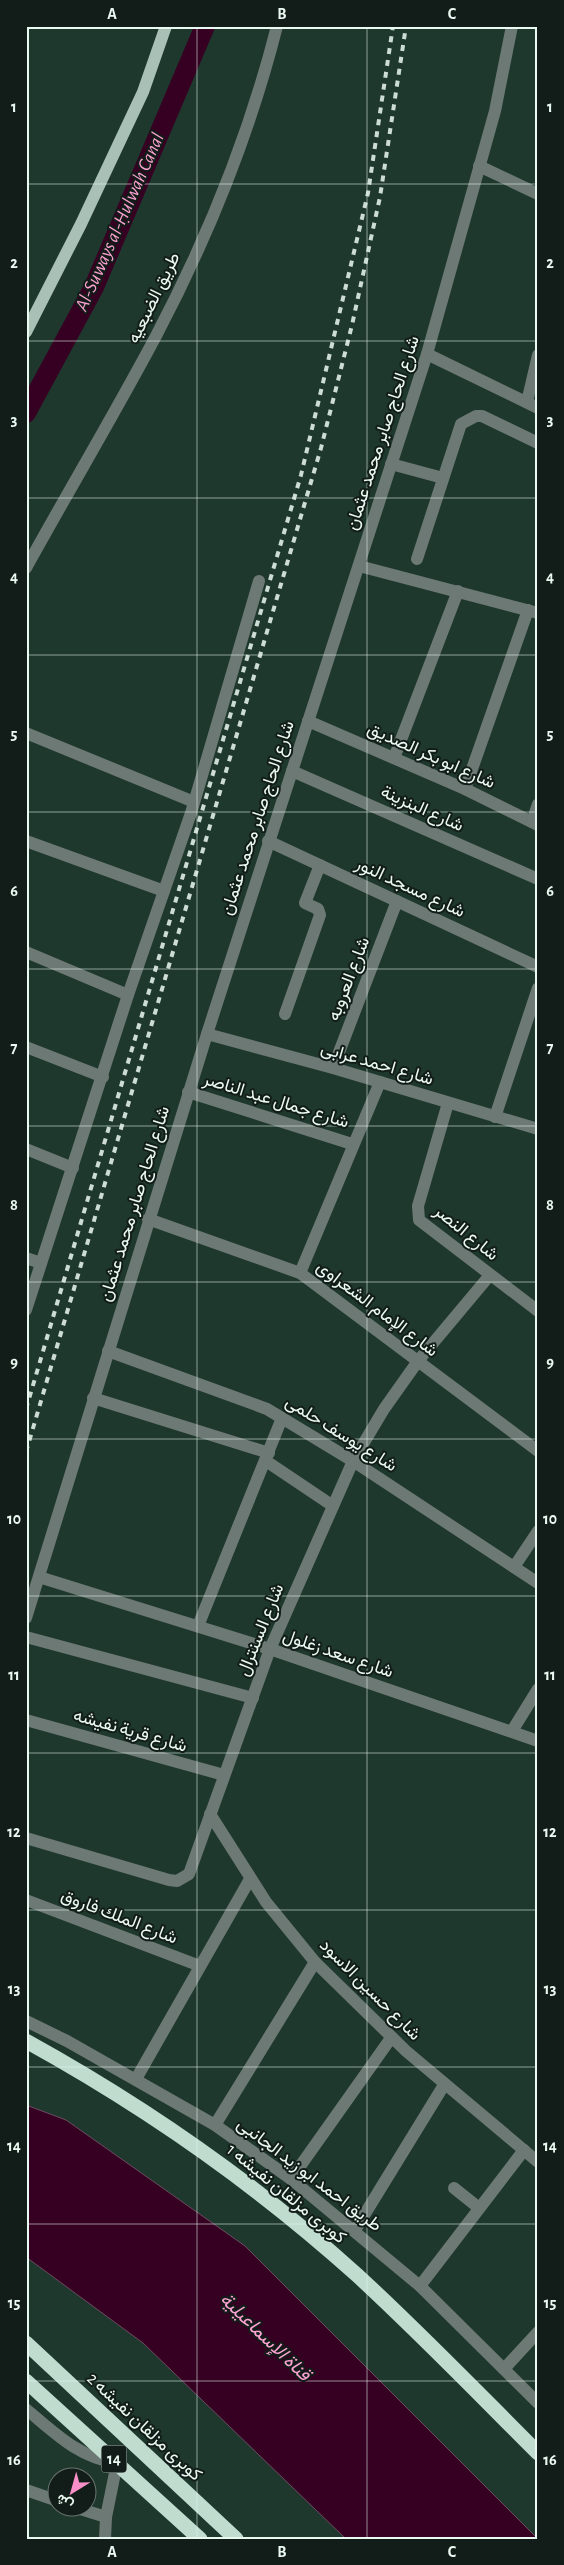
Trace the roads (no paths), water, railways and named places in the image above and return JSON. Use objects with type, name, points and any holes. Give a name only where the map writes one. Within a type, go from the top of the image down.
[{"type":"highway","name":"كوبرى مزلقان نفيشه 1","points":[[26,2042],[84,2073],[191,2143],[280,2211],[356,2274],[538,2453]]},
{"type":"highway","name":"كوبرى مزلقان نفيشه 2","points":[[26,2343],[236,2539]]},
{"type":"highway","name":"14","points":[[26,2381],[200,2539]]},
{"type":"main road","points":[[26,332],[81,224],[143,92],[166,26]]},
{"type":"street","name":"طريق الضبعيه","points":[[26,568],[156,335],[192,262],[223,188],[248,120],[277,26]]},
{"type":"street","name":"شارع الحاج صابر محمد عثمان","points":[[26,1618],[188,1092],[427,354],[495,111],[512,26]]},
{"type":"street","points":[[479,166],[538,194]]},
{"type":"street","points":[[427,354],[532,405],[538,355]]},
{"type":"street","points":[[417,558],[461,424],[476,416],[482,416],[538,443]]},
{"type":"street","points":[[392,464],[443,478]]},
{"type":"street","points":[[359,566],[533,611],[465,789]]},
{"type":"street","points":[[26,1310],[103,1077],[128,994],[194,802],[260,581]]},
{"type":"street","points":[[394,758],[458,591]]},
{"type":"street","name":"شارع ابو بكر الصديق","points":[[308,720],[465,789],[535,823]]},
{"type":"street","points":[[26,733],[194,802]]},
{"type":"street","name":"شارع البنزينة","points":[[292,771],[538,879]]},
{"type":"street","points":[[535,823],[538,804]]},
{"type":"street","points":[[26,841],[164,891]]},
{"type":"street","name":"شارع مسجد النور","points":[[268,842],[538,967]]},
{"type":"street","points":[[285,1014],[320,914],[318,909],[305,902],[320,865]]},
{"type":"street","name":"شارع العروبه","points":[[333,1068],[397,902]]},
{"type":"street","points":[[26,952],[128,994]]},
{"type":"street","points":[[495,1117],[533,1017],[538,988]]},
{"type":"street","name":"شارع احمد عرابى","points":[[207,1034],[333,1068],[538,1129]]},
{"type":"street","points":[[26,1047],[103,1077]]},
{"type":"street","points":[[300,1273],[352,1144],[380,1082]]},
{"type":"street","name":"شارع جمال عبد الناصر","points":[[188,1092],[352,1144]]},
{"type":"street","name":"شارع النصر","points":[[448,1103],[417,1213],[424,1225],[538,1310]]},
{"type":"street","points":[[26,1150],[73,1168]]},
{"type":"street","name":"شارع الإمام الشعراوى","points":[[148,1219],[300,1273],[538,1451]]},
{"type":"street","points":[[26,1258],[41,1263]]},
{"type":"street","name":"شارع السنترال","points":[[26,1838],[177,1881],[189,1874],[270,1649],[353,1461],[384,1409],[418,1361],[490,1275]]},
{"type":"street","name":"شارع يوسف حلمى","points":[[108,1351],[267,1409],[353,1461],[538,1583]]},
{"type":"street","points":[[94,1398],[267,1457],[332,1506]]},
{"type":"street","points":[[198,1626],[282,1418]]},
{"type":"street","points":[[514,1568],[538,1531]]},
{"type":"street","name":"شارع سعد زغلول","points":[[39,1577],[270,1649],[512,1730],[538,1741]]},
{"type":"street","points":[[26,1638],[253,1698]]},
{"type":"street","points":[[512,1730],[538,1689]]},
{"type":"street","name":"شارع قرية نفيشه","points":[[26,1720],[224,1775]]},
{"type":"street","name":"شارع حسين الاسود","points":[[210,1814],[250,1879],[282,1924],[315,1962],[391,2038],[444,2085],[538,2162]]},
{"type":"street","points":[[136,2079],[250,1879]]},
{"type":"street","name":"شارع الملك فاروق","points":[[26,1900],[200,1966]]},
{"type":"street","points":[[215,2125],[315,1962]]},
{"type":"street","name":"طريق احمد ابو زيد الجانبى","points":[[26,2021],[136,2079],[215,2125],[291,2179],[355,2230],[420,2286],[538,2402]]},
{"type":"street","points":[[291,2179],[391,2038]]},
{"type":"street","points":[[355,2230],[444,2085]]},
{"type":"street","points":[[420,2286],[524,2150]]},
{"type":"street","points":[[454,2188],[479,2208]]},
{"type":"street","points":[[504,2369],[538,2332]]},
{"type":"street","points":[[26,2409],[75,2449],[96,2459],[118,2463],[106,2517],[104,2539]]},
{"type":"street","points":[[26,2490],[48,2498]]},
{"type":"street","points":[[98,2515],[106,2517]]},
{"type":"water","name":"قناة الإسماعيلية","points":[[26,2105],[66,2120],[245,2246],[538,2539],[346,2539],[143,2343],[26,2257]]},
{"type":"waterway","name":"Al-Suways al-Ḥulwah Canal","points":[[26,413],[94,287],[205,26]]},
{"type":"railway","points":[[26,1409],[301,475],[368,193],[393,26]]},
{"type":"railway","points":[[26,1452],[321,448],[352,325],[380,197],[406,26]]}]
